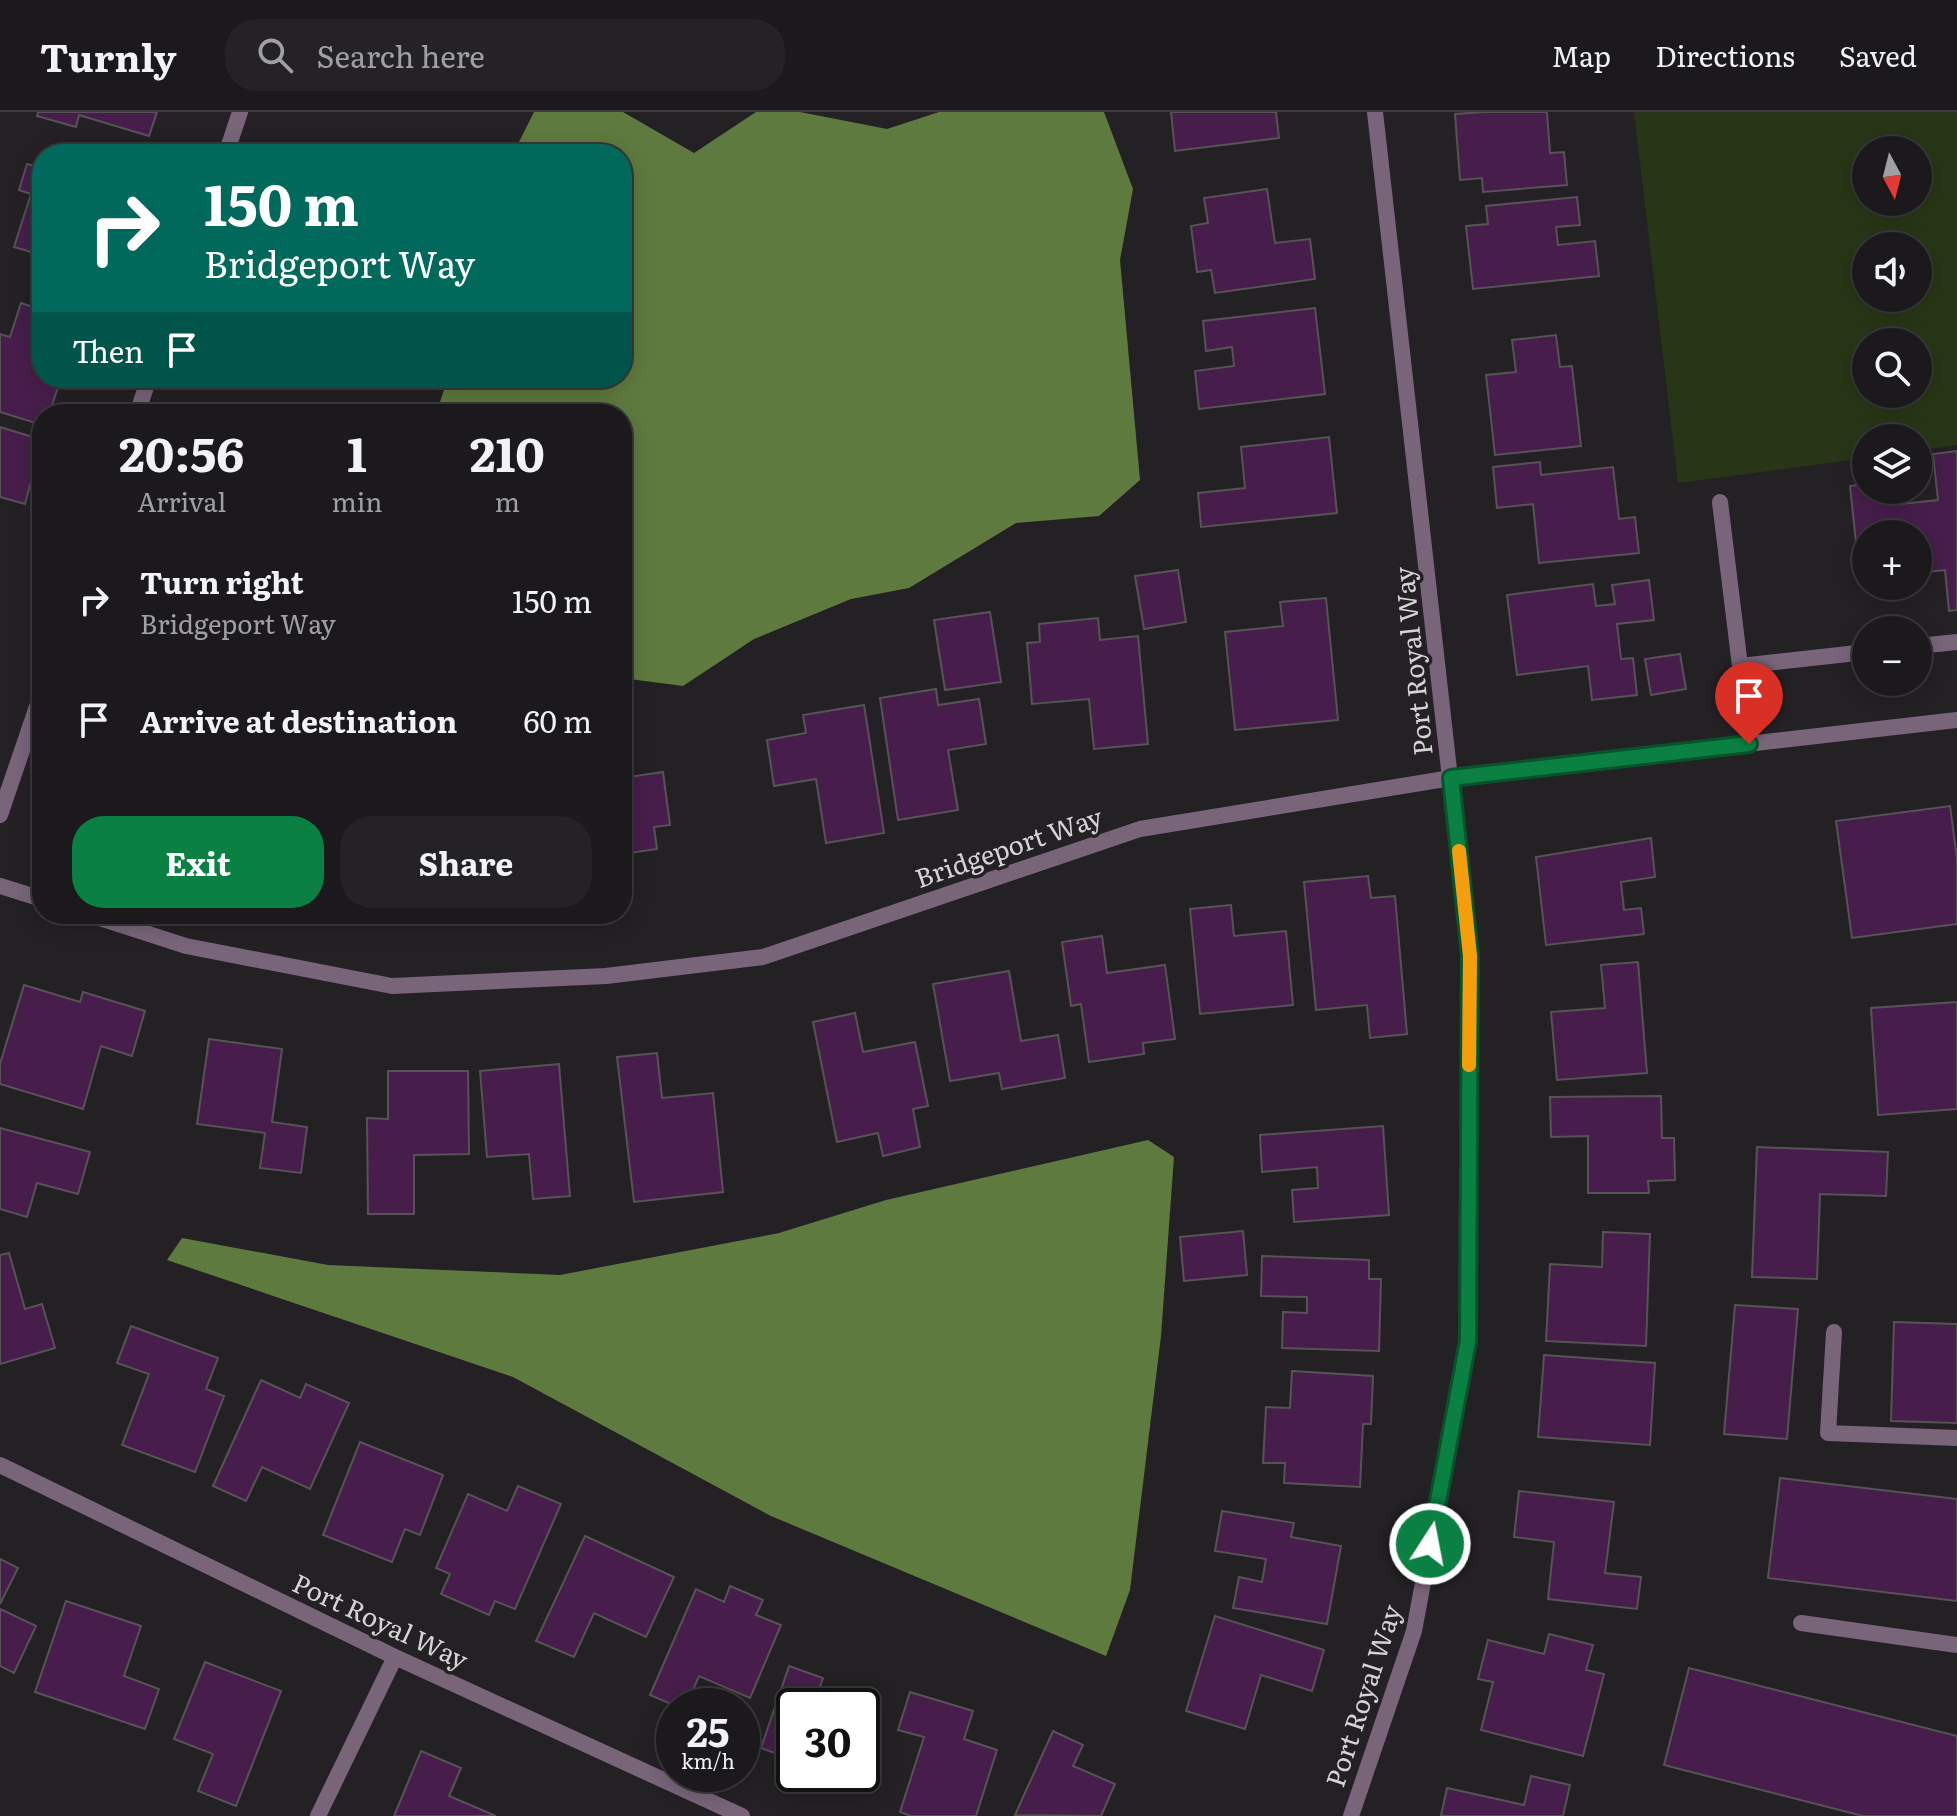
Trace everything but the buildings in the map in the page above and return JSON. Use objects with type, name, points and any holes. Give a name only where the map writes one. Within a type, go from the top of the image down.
[{"type":"street","points":[[229,144],[240,112]]},
{"type":"street","name":"Port Royal Way","points":[[1351,1816],[1414,1631],[1468,1341],[1470,956],[1375,112]]},
{"type":"street","points":[[1720,502],[1749,744]]},
{"type":"street","points":[[1932,645],[1957,642]]},
{"type":"street","points":[[1740,666],[1852,654]]},
{"type":"street","name":"Bridgeport Way","points":[[118,924],[186,946],[392,986],[606,976],[763,957],[1140,829],[1451,778],[1957,720]]},
{"type":"street","points":[[0,815],[32,721]]},
{"type":"street","points":[[0,886],[32,896]]},
{"type":"street","points":[[1834,1332],[1828,1433],[1957,1438]]},
{"type":"street","name":"Port Royal Way","points":[[0,1465],[395,1657],[742,1816]]},
{"type":"street","points":[[1801,1623],[1957,1645]]},
{"type":"street","points":[[318,1816],[395,1657]]},
{"type":"shaded area","points":[[534,112],[623,112],[694,153],[756,112],[800,112],[887,129],[939,112],[1104,112],[1133,189],[1120,260],[1140,480],[1099,516],[1016,523],[909,588],[851,599],[754,639],[683,686],[632,679],[632,404],[439,404],[445,388],[632,388],[632,144],[518,144]]},
{"type":"shaded area","points":[[1634,112],[1957,112],[1957,445],[1932,449],[1932,424],[1852,424],[1852,460],[1678,483]]},
{"type":"shaded area","points":[[1148,1140],[1174,1157],[1161,1336],[1130,1590],[1106,1656],[771,1516],[513,1377],[167,1260],[182,1238],[328,1265],[560,1275],[779,1233],[886,1200]]},
{"type":"slow traffic","points":[[1459,851],[1470,956],[1469,1065]]},
{"type":"route","points":[[1430,1544],[1468,1341],[1470,956],[1451,778],[1749,744]]}]
